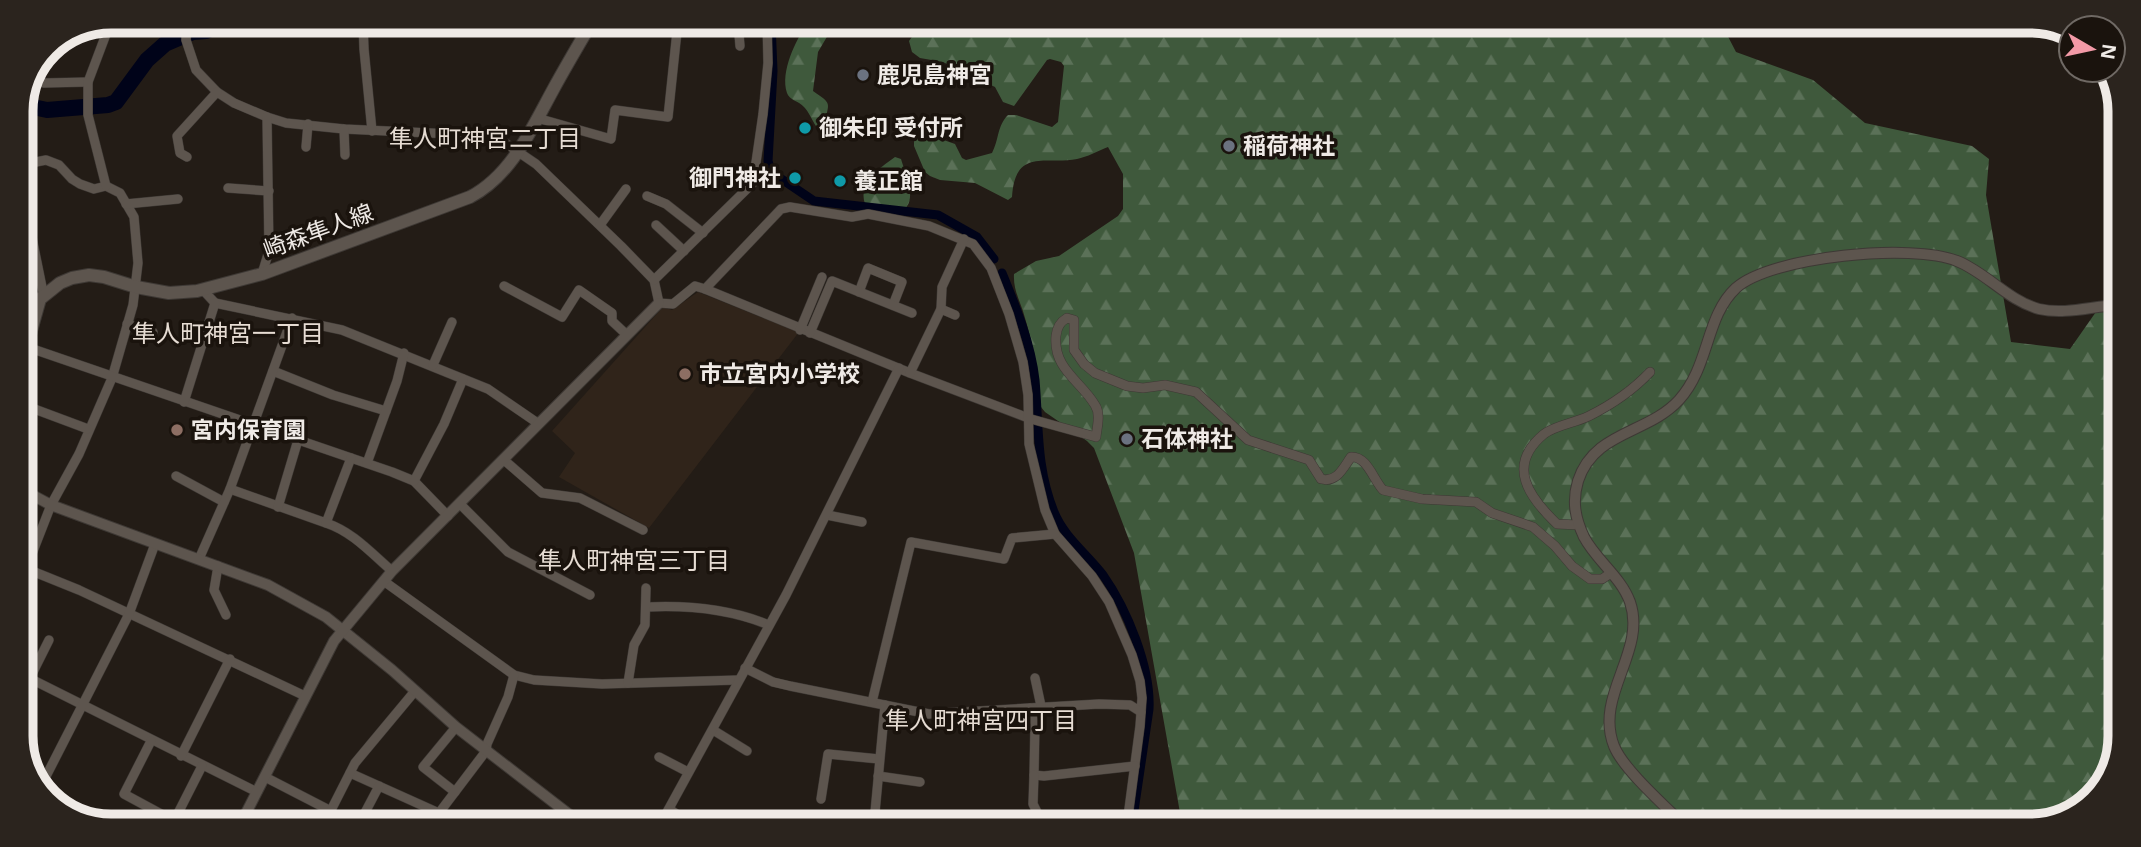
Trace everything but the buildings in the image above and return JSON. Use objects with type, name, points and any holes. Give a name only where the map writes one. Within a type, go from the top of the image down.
[{"type":"main road","name":"崎森隼人線","points":[[44,297],[60,283],[89,275],[169,293],[203,290],[262,274],[470,197],[491,184],[518,151],[586,33]]},
{"type":"main road","points":[[33,323],[40,299],[44,297]]},
{"type":"street","points":[[188,33],[197,70],[217,92],[234,103],[267,117],[286,123],[344,129],[489,135],[518,151],[543,170],[654,280],[659,303]]},
{"type":"street","points":[[363,33],[372,131]]},
{"type":"street","points":[[537,118],[611,139],[615,110],[668,117],[677,33]]},
{"type":"street","points":[[739,33],[740,46]]},
{"type":"street","points":[[654,280],[751,187],[768,63],[765,33]]},
{"type":"street","points":[[106,34],[88,82],[88,115],[106,186]]},
{"type":"street","points":[[39,81],[88,82]]},
{"type":"street","points":[[187,157],[180,153],[177,136],[217,92]]},
{"type":"street","points":[[262,274],[269,251],[267,117]]},
{"type":"street","points":[[306,147],[307,124]]},
{"type":"street","points":[[344,129],[345,155]]},
{"type":"street","points":[[33,163],[46,160],[59,165],[80,184],[94,189],[106,186],[120,193],[134,218],[137,241],[136,287],[112,378],[79,454],[51,505],[33,553]]},
{"type":"street","points":[[228,188],[269,191]]},
{"type":"street","points":[[600,225],[626,189]]},
{"type":"street","points":[[647,196],[666,204],[703,233]]},
{"type":"street","points":[[126,204],[178,199]]},
{"type":"street","points":[[705,289],[781,209],[790,206],[852,217],[868,214],[929,226],[964,239],[978,248],[987,262],[1009,314],[1026,377],[1028,443],[1039,488],[1055,534],[1092,576],[1109,602],[1136,668],[1141,690],[1141,712],[1128,814]]},
{"type":"street","points":[[656,225],[684,251]]},
{"type":"street","points":[[910,373],[941,309],[942,287],[964,239]]},
{"type":"street","points":[[33,243],[44,297]]},
{"type":"street","points":[[1673,814],[1629,768],[1614,747],[1610,727],[1612,697],[1634,633],[1633,612],[1628,595],[1592,550],[1579,525],[1573,497],[1586,461],[1604,445],[1676,403],[1690,387],[1700,368],[1716,318],[1726,298],[1749,278],[1776,268],[1816,260],[1887,253],[1924,253],[1942,256],[1974,269],[2009,296],[2037,308],[2067,312],[2108,306]]},
{"type":"street","points":[[859,292],[868,268],[902,282],[893,305]]},
{"type":"street","points":[[800,330],[822,277]]},
{"type":"street","points":[[810,333],[832,281],[912,313]]},
{"type":"street","points":[[504,286],[562,317],[579,290],[612,313],[612,321],[627,335]]},
{"type":"street","points":[[246,814],[305,696],[343,629],[392,572],[659,303],[673,304],[695,286],[800,330],[1029,418],[1096,437],[1096,406],[1067,374],[1058,357],[1055,339],[1057,330],[1067,318],[1074,320],[1073,350],[1095,373],[1127,386],[1143,388],[1165,385],[1195,392],[1248,440],[1309,460],[1321,479],[1334,479],[1351,457],[1357,456],[1383,490],[1422,499],[1476,502],[1492,513],[1533,527],[1555,546],[1572,566],[1590,579],[1602,579],[1611,573]]},
{"type":"street","points":[[203,290],[215,303],[342,330],[433,365],[488,389],[539,424]]},
{"type":"street","points":[[184,402],[215,303]]},
{"type":"street","points":[[941,309],[955,315]]},
{"type":"street","points":[[199,559],[230,489],[292,318]]},
{"type":"street","points":[[433,365],[452,322]]},
{"type":"street","points":[[127,324],[153,332]]},
{"type":"street","points":[[33,349],[414,481],[448,516]]},
{"type":"street","points":[[367,463],[404,354]]},
{"type":"street","points":[[666,814],[827,515],[899,368]]},
{"type":"street","points":[[273,371],[333,395],[386,411]]},
{"type":"street","points":[[1579,525],[1557,524],[1536,504],[1526,486],[1524,467],[1532,447],[1546,432],[1588,416],[1631,390],[1650,372]]},
{"type":"street","points":[[414,481],[444,424],[463,379]]},
{"type":"street","points":[[33,408],[89,429]]},
{"type":"street","points":[[278,507],[298,440]]},
{"type":"street","points":[[327,523],[351,458]]},
{"type":"street","points":[[504,460],[542,493],[580,498],[643,530]]},
{"type":"street","points":[[176,476],[224,502]]},
{"type":"street","points":[[230,489],[340,527],[392,572]]},
{"type":"street","points":[[33,495],[51,505],[268,585],[309,607],[343,629],[486,751],[569,814]]},
{"type":"street","points":[[460,504],[508,552],[590,595]]},
{"type":"street","points":[[827,515],[862,522]]},
{"type":"street","points":[[872,702],[911,542],[1004,559],[1012,538],[1055,534]]},
{"type":"street","points":[[45,777],[129,614],[155,544]]},
{"type":"street","points":[[218,566],[214,590],[226,615]]},
{"type":"street","points":[[33,571],[230,659],[305,696]]},
{"type":"street","points":[[385,582],[514,675],[534,680],[628,683],[738,680]]},
{"type":"street","points":[[628,683],[635,645],[644,630],[646,588]]},
{"type":"street","points":[[647,607],[718,610],[743,615],[769,625]]},
{"type":"street","points":[[33,665],[49,639]]},
{"type":"street","points":[[181,756],[230,659]]},
{"type":"street","points":[[745,668],[790,687],[929,714],[1041,706],[1122,704],[1141,712]]},
{"type":"street","points":[[439,814],[486,751],[514,675]]},
{"type":"street","points":[[1035,678],[1041,706]]},
{"type":"street","points":[[33,680],[257,792]]},
{"type":"street","points":[[329,814],[355,763],[415,691]]},
{"type":"street","points":[[875,814],[886,705]]},
{"type":"street","points":[[1030,708],[1035,724],[1033,804],[1038,814]]},
{"type":"street","points":[[456,792],[423,767],[457,727]]},
{"type":"street","points":[[713,730],[747,751]]},
{"type":"street","points":[[151,741],[124,794],[161,814]]},
{"type":"street","points":[[821,799],[828,754],[879,759]]},
{"type":"street","points":[[659,757],[688,772]]},
{"type":"street","points":[[178,814],[202,766]]},
{"type":"street","points":[[1034,775],[1135,766]]},
{"type":"street","points":[[351,773],[431,814]]},
{"type":"street","points":[[878,776],[920,782]]},
{"type":"street","points":[[264,777],[331,811]]},
{"type":"street","points":[[364,814],[379,786]]},
{"type":"street","points":[[669,809],[676,814]]},
{"type":"shaded area","points":[[698,292],[799,332],[649,528],[559,477],[575,453],[552,431],[663,307],[672,310]]},
{"type":"green space","points":[[801,33],[835,33],[828,35],[818,52],[813,91],[828,104],[824,126],[821,127],[816,126],[804,107],[788,95],[785,84],[787,66]]},
{"type":"green space","points":[[1726,33],[1736,52],[1813,80],[1865,123],[1972,146],[1989,159],[1986,195],[2011,342],[2070,349],[2108,295],[2108,736],[2104,761],[2092,783],[2064,806],[2030,814],[1180,814],[1134,553],[1094,448],[1041,407],[1033,351],[1014,280],[1014,274],[1036,261],[1059,256],[1118,216],[1123,209],[1123,174],[1108,147],[1077,159],[1044,160],[1026,165],[1019,171],[1014,181],[1012,197],[1008,200],[975,183],[940,180],[930,176],[925,172],[914,146],[914,140],[921,132],[955,144],[962,158],[966,160],[992,153],[1008,115],[1016,115],[1052,127],[1058,122],[1064,66],[1061,62],[1047,60],[1014,106],[1003,102],[995,87],[943,62],[920,58],[912,52],[909,41],[914,34]]},
{"type":"green space","points":[[895,157],[901,159],[910,192],[905,209],[865,204],[864,189],[867,182]]},
{"type":"waterway","points":[[34,107],[47,110],[116,102],[147,60],[165,44],[191,33]]},
{"type":"waterway","points":[[771,33],[773,71],[768,161],[777,176],[814,201],[938,215],[977,237],[994,259]]},
{"type":"waterway","points":[[1002,273],[1018,312],[1030,353],[1035,380],[1041,463],[1048,496],[1058,521],[1112,589],[1129,622],[1142,658],[1149,693],[1149,709],[1133,814]]},
{"type":"place","name":"鹿児島神宮","points":[[863,75]]},
{"type":"place","name":"御朱印 受付所","points":[[805,128]]},
{"type":"place","name":"稲荷神社","points":[[1229,146]]},
{"type":"place","name":"御門神社","points":[[795,178]]},
{"type":"place","name":"養正館","points":[[840,181]]},
{"type":"place","name":"市立宮内小学校","points":[[685,374]]},
{"type":"place","name":"宮内保育園","points":[[177,430]]},
{"type":"place","name":"石体神社","points":[[1127,439]]},
{"type":"district","name":"隼人町神宮二丁目","points":[[485,139]]},
{"type":"district","name":"隼人町神宮一丁目","points":[[228,334]]},
{"type":"district","name":"隼人町神宮三丁目","points":[[634,561]]},
{"type":"district","name":"隼人町神宮四丁目","points":[[981,721]]}]
